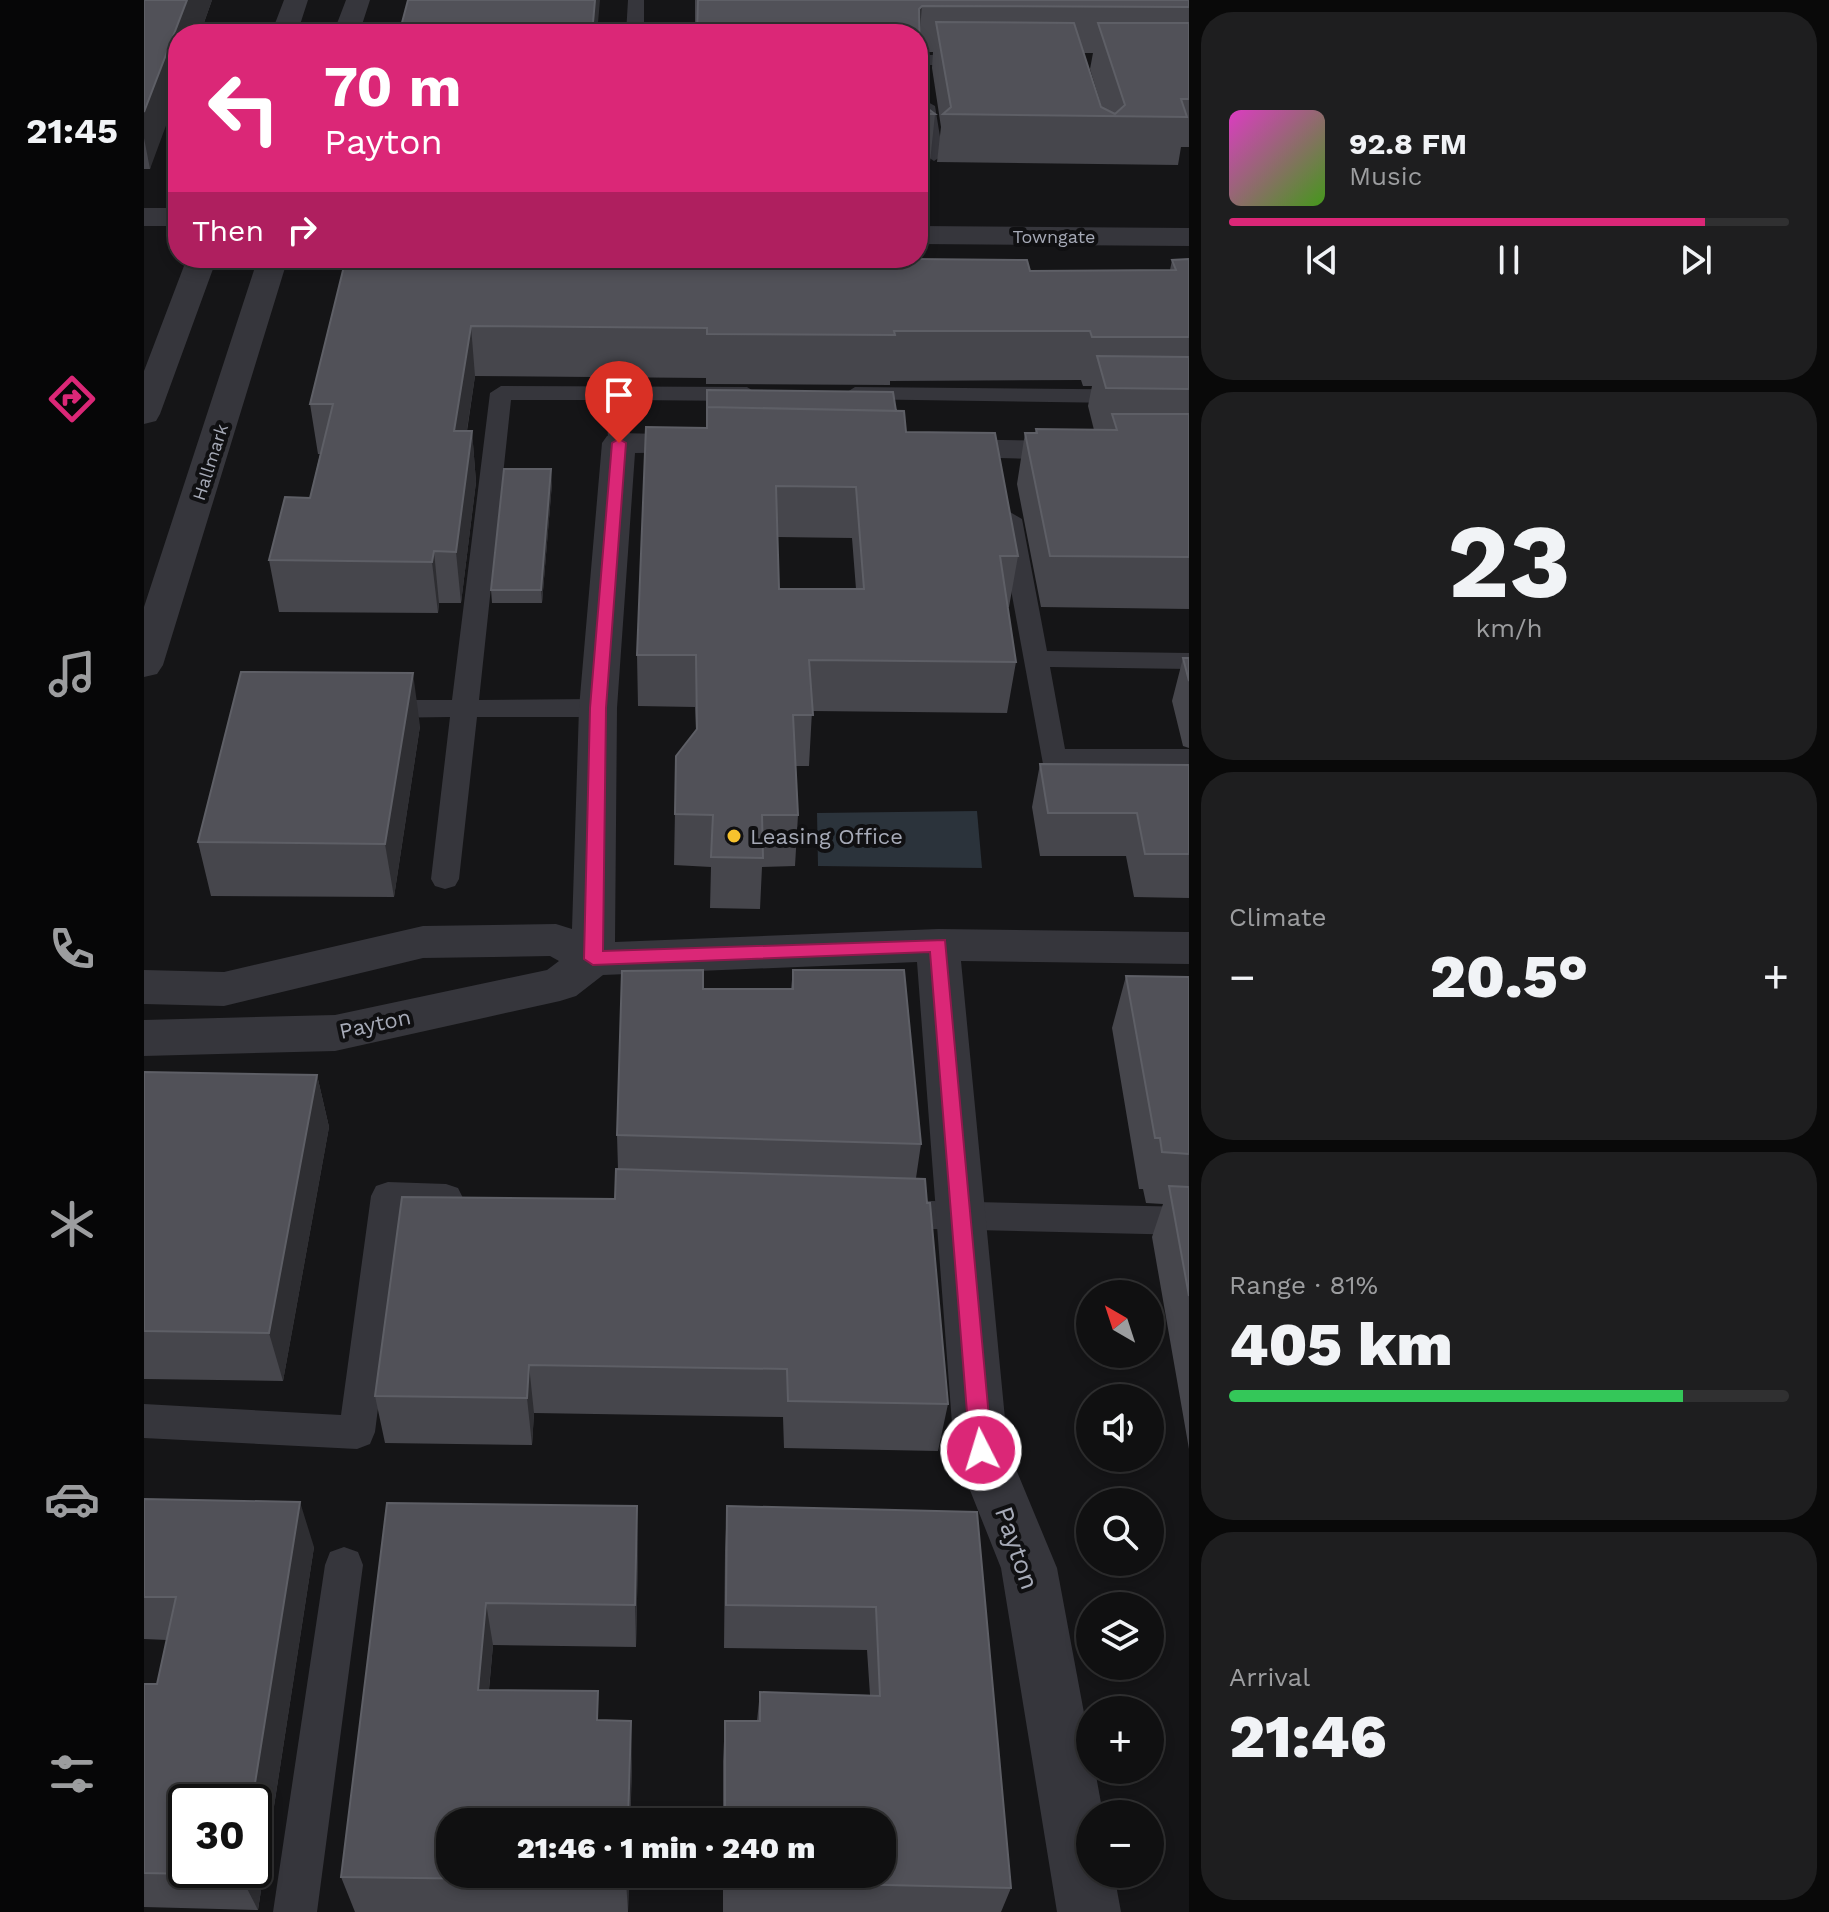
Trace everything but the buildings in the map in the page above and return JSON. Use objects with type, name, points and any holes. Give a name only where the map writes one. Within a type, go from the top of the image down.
[{"type":"street","points":[[288,24],[296,0]]},
{"type":"street","points":[[350,24],[358,0]]},
{"type":"street","points":[[144,217],[168,217]]},
{"type":"street","name":"Towngate","points":[[928,235],[1189,237]]},
{"type":"street","points":[[144,414],[198,268]]},
{"type":"street","name":"Hallmark","points":[[144,665],[270,268]]},
{"type":"street","points":[[593,959],[598,708],[619,443],[744,445]]},
{"type":"street","points":[[902,448],[1001,475],[1189,453]]},
{"type":"street","points":[[144,987],[224,989],[423,942],[556,940],[593,959],[938,945],[1189,948]]},
{"type":"street","name":"Payton","points":[[938,945],[981,1450],[1029,1568],[1089,1912]]},
{"type":"street","name":"Payton","points":[[144,1038],[335,1033],[560,984],[593,959]]},
{"type":"lane","points":[[635,24],[636,0]]},
{"type":"lane","points":[[928,69],[997,60]]},
{"type":"lane","points":[[928,119],[934,155]]},
{"type":"lane","points":[[445,879],[501,393],[776,394]]},
{"type":"lane","points":[[618,394],[619,443]]},
{"type":"lane","points":[[839,394],[1189,397]]},
{"type":"lane","points":[[1001,475],[1038,659],[1053,758],[1189,758]]},
{"type":"lane","points":[[1038,659],[1189,661]]},
{"type":"lane","points":[[354,708],[598,708]]},
{"type":"lane","points":[[144,1421],[357,1432],[388,1196],[483,1200]]},
{"type":"lane","points":[[865,1213],[1189,1221]]},
{"type":"lane","points":[[295,1912],[344,1565]]},
{"type":"shaded area","points":[[977,811],[982,868],[818,866],[817,813]]},
{"type":"place","name":"Leasing Office","points":[[734,836]]},
{"type":"route","points":[[619,443],[598,708],[593,959],[938,945],[981,1450]]}]
